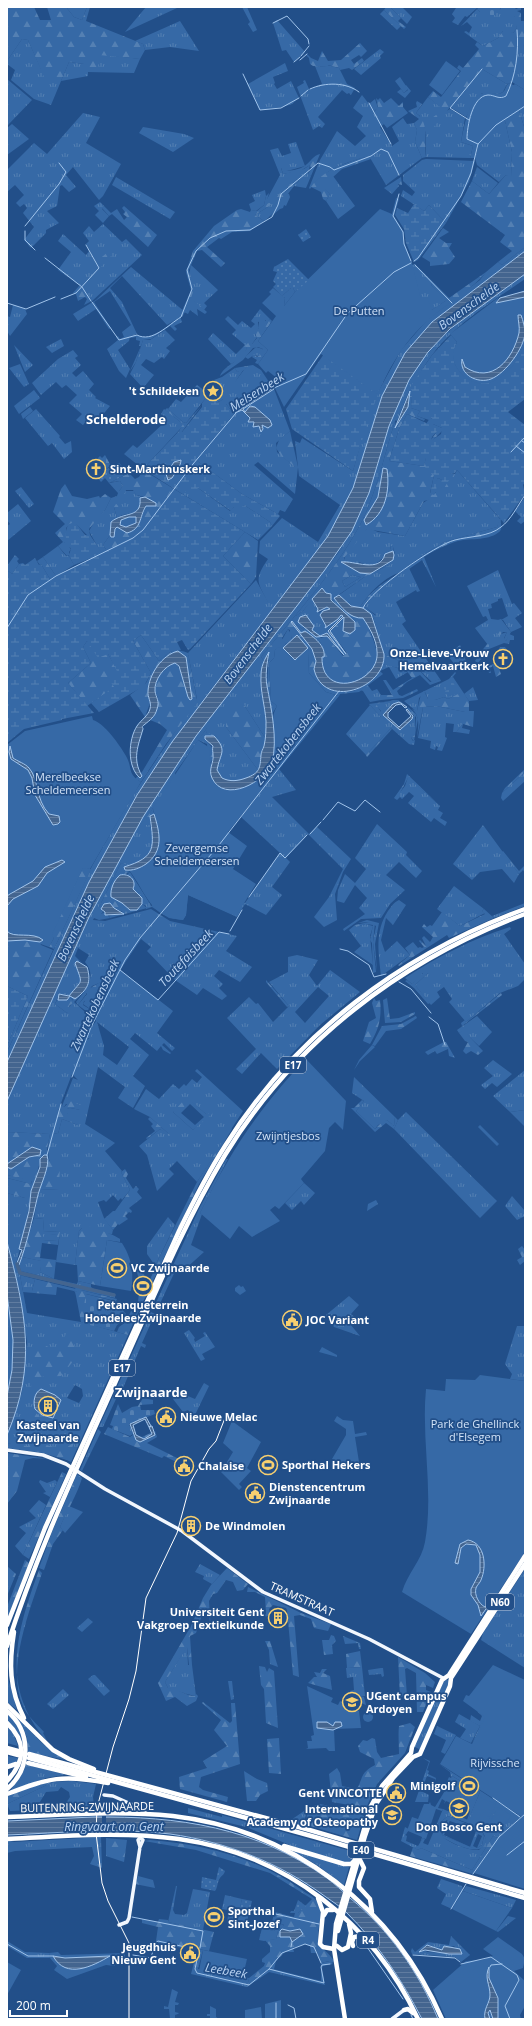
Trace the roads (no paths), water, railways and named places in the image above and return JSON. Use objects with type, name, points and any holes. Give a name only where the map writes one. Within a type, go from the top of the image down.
[{"type":"highway","name":"E17","points":[[7,1646],[13,1618],[31,1569],[73,1477],[77,1462],[179,1231],[215,1163],[255,1103],[296,1055],[348,1008],[409,964],[473,930],[525,909]]},
{"type":"highway","name":"E17","points":[[148,1304],[226,1154],[258,1107],[294,1065],[345,1016],[395,979],[454,944],[525,914]]},
{"type":"highway","name":"E17","points":[[35,1560],[68,1474],[77,1462]]},
{"type":"highway","name":"N60","points":[[474,1639],[525,1556]]},
{"type":"highway","name":"N60","points":[[413,1754],[412,1747],[446,1679],[525,1564]]},
{"type":"highway","name":"E17","points":[[7,1629],[13,1618]]},
{"type":"highway","points":[[7,1625],[13,1618]]},
{"type":"highway","points":[[13,1618],[14,1632],[10,1660],[11,1681],[17,1704],[27,1725]]},
{"type":"highway","points":[[7,1657],[14,1632]]},
{"type":"highway","name":"N60","points":[[350,1884],[371,1806],[382,1786],[413,1754],[420,1754],[450,1686],[446,1679]]},
{"type":"highway","points":[[7,1705],[42,1741],[59,1754],[106,1775]]},
{"type":"highway","points":[[7,1711],[18,1723],[25,1743],[26,1755],[20,1772],[7,1789]]},
{"type":"highway","points":[[7,1723],[16,1732],[21,1744],[20,1759],[14,1773],[7,1781]]},
{"type":"highway","points":[[7,1748],[18,1753],[7,1752]]},
{"type":"highway","points":[[28,1758],[110,1783],[196,1804]]},
{"type":"highway","name":"E40","points":[[28,1758],[106,1775],[308,1830],[525,1893]]},
{"type":"highway","name":"E40","points":[[28,1758],[196,1804],[525,1898]]},
{"type":"highway","points":[[7,1767],[16,1764]]},
{"type":"highway","points":[[7,1794],[46,1780],[59,1778],[75,1777],[110,1783]]},
{"type":"highway","points":[[133,1805],[146,1814]]},
{"type":"highway","name":"BUITENRING-ZWIJNAARDE","points":[[7,1817],[146,1814],[202,1820],[242,1831],[271,1842],[307,1861],[334,1879],[373,1913],[396,1940],[416,1969],[442,2019]]},
{"type":"highway","points":[[242,1831],[344,1864],[351,1864],[357,1859],[363,1865],[364,1869],[359,1881],[359,1887],[370,1899],[368,1904],[363,1904]]},
{"type":"highway","points":[[130,1835],[140,1840],[152,1836]]},
{"type":"highway","name":"R4","points":[[7,1839],[130,1835],[152,1836],[189,1840],[223,1849],[265,1864],[296,1881],[330,1904],[361,1933],[388,1966],[417,2019]]},
{"type":"highway","name":"R4","points":[[7,1842],[29,1838]]},
{"type":"highway","name":"N60","points":[[335,1947],[344,1902],[355,1870],[357,1859]]},
{"type":"highway","points":[[355,1870],[359,1866],[363,1865]]},
{"type":"highway","name":"R4","points":[[296,1881],[333,1910],[361,1936],[387,1968],[417,2019]]},
{"type":"highway","points":[[318,1898],[322,1906],[323,1917],[320,1944],[323,1947],[335,1947],[342,1950],[350,1947],[354,1937],[361,1936]]},
{"type":"highway","name":"R4","points":[[370,1899],[373,1913]]},
{"type":"highway","points":[[323,1917],[327,1910],[333,1910]]},
{"type":"highway","name":"N60","points":[[340,1919],[334,1938],[346,2019]]},
{"type":"highway","name":"R4","points":[[349,1924],[351,1932],[350,1947]]},
{"type":"highway","points":[[321,1940],[324,1945],[327,1946],[334,1938]]},
{"type":"highway","points":[[404,2010],[408,2009],[413,2013]]},
{"type":"main road","name":"TRAMSTRAAT","points":[[7,1450],[38,1454],[59,1461],[176,1528],[263,1592],[370,1639],[430,1672],[446,1679]]},
{"type":"main road","points":[[104,1795],[113,1796],[133,1805]]},
{"type":"main road","points":[[119,1925],[127,1922],[129,1918],[140,1840]]},
{"type":"main road","points":[[392,2019],[404,2010]]},
{"type":"water","name":"Bovenschelde","points":[[525,251],[525,274],[450,329],[428,352],[409,380],[389,426],[369,493],[352,531],[324,571],[196,736],[143,817],[89,917],[7,1101],[7,1062],[89,882],[137,795],[172,742],[328,536],[353,488],[382,396],[405,353],[432,322]]},
{"type":"water","points":[[525,291],[525,297],[496,303],[500,298]]},
{"type":"water","points":[[518,315],[521,315],[524,324],[524,339],[518,353],[508,366],[497,376],[486,380],[475,379],[466,374],[463,370],[462,359],[465,367],[475,372],[484,373],[492,371],[506,360],[512,352],[519,333]]},
{"type":"water","points":[[273,388],[274,389],[243,409],[245,412],[250,406],[255,407],[270,420],[272,425],[268,428],[262,425],[263,429],[261,432],[259,426],[253,427],[254,422],[248,422],[250,418],[242,410],[235,413]]},
{"type":"water","points":[[410,391],[408,407],[395,428]]},
{"type":"water","points":[[181,460],[176,472],[172,478],[168,480],[166,474],[174,462]]},
{"type":"water","points":[[383,468],[387,469],[388,477],[385,501],[378,515],[366,525],[364,520],[378,497]]},
{"type":"water","points":[[145,497],[156,503],[156,506],[146,506],[140,522],[135,529],[127,533],[117,527],[115,529],[114,537],[111,537],[111,522],[135,512],[140,505],[140,498]],"holes":[[[129,517],[136,517],[136,523],[126,527],[120,525],[121,520]]]},
{"type":"water","points":[[393,551],[393,560],[370,574],[360,573],[341,562],[372,565],[382,560],[385,554]]},
{"type":"water","points":[[322,588],[326,593],[331,594],[331,600],[355,622],[355,630],[350,634],[343,631],[344,617],[330,631],[346,654],[328,631],[343,616],[341,615],[338,619],[325,628],[326,626],[320,615],[323,611],[330,609],[327,607],[317,612],[318,609],[312,599]]},
{"type":"water","points":[[339,595],[351,606],[363,608],[371,614],[384,654],[382,666],[375,677],[365,685],[353,690],[341,692],[329,689],[320,682],[314,669],[316,661],[312,649],[291,622],[292,621],[301,633],[305,631],[321,646],[324,653],[324,657],[322,657],[324,671],[331,679],[340,683],[350,683],[361,679],[370,672],[375,663],[377,652],[376,643],[363,618],[354,617],[343,609],[334,598]]},
{"type":"water","points":[[306,615],[314,626],[312,630],[320,636],[327,633],[344,655],[327,636],[316,637],[298,622],[300,617]]},
{"type":"water","points":[[297,635],[308,648],[295,660],[283,648]]},
{"type":"water","points":[[178,651],[186,657],[192,699],[190,700],[188,697],[179,666],[175,663],[167,667],[160,674],[155,687],[158,706],[152,718],[142,727],[143,729],[137,752],[137,764],[142,776],[140,778],[133,767],[131,760],[130,753],[132,738],[137,726],[148,714],[150,709],[148,691],[151,678],[157,666],[172,653]]},
{"type":"water","points":[[269,652],[266,678],[274,734],[274,753],[272,762],[262,777],[254,783],[235,790],[226,789],[218,786],[212,778],[213,746],[205,739],[205,736],[214,736],[221,745],[222,752],[217,770],[222,778],[231,781],[243,779],[257,772],[260,767],[261,753],[265,743],[266,730],[261,687],[261,672]]},
{"type":"water","points":[[399,702],[407,707],[405,708],[401,704],[396,705],[388,713],[388,717],[399,727],[411,716],[406,710],[407,709],[413,716],[412,719],[400,730],[383,715],[393,704]]},
{"type":"water","points":[[10,746],[13,758],[28,767],[32,773],[41,802],[49,814],[59,816],[60,822],[58,824],[53,825],[35,795],[32,778],[28,770],[11,759],[9,752]]},
{"type":"water","points":[[154,814],[159,835],[156,853],[152,859],[141,867],[134,870],[125,870],[124,867],[143,859],[148,855],[152,843],[150,816]]},
{"type":"water","points":[[62,860],[65,862],[47,873],[38,886],[13,899],[7,906],[7,896],[33,881],[45,867]]},
{"type":"water","points":[[120,875],[129,876],[133,880],[133,889],[142,898],[142,904],[137,910],[130,910],[122,903],[111,897],[113,885]]},
{"type":"water","points":[[110,903],[114,908],[124,914],[105,915],[105,912],[101,909],[104,904]]},
{"type":"water","points":[[7,931],[14,935],[34,936],[43,940],[40,942],[25,940],[7,941]]},
{"type":"water","points":[[77,961],[87,967],[89,982],[83,992],[75,999],[70,996],[67,1000],[58,1000],[59,994],[69,996],[79,984],[80,979],[75,963]]},
{"type":"water","points":[[32,1147],[41,1150],[40,1155],[29,1157],[11,1169],[7,1167],[7,1164]]},
{"type":"water","points":[[44,1155],[47,1155],[48,1160],[46,1171],[38,1194],[19,1265],[17,1263],[22,1250],[19,1249],[29,1211],[31,1191],[40,1167],[40,1159]]},
{"type":"water","points":[[7,1242],[14,1268],[23,1316],[25,1362],[22,1385],[16,1410],[7,1435],[7,1396],[12,1370],[13,1340],[7,1294]]},
{"type":"water","points":[[41,1389],[55,1395],[61,1400],[53,1418],[42,1415],[35,1409],[35,1398]],"holes":[[[48,1400],[56,1404],[52,1412],[44,1409]]]},
{"type":"water","points":[[146,1417],[151,1426],[149,1427],[152,1426],[155,1435],[140,1442],[136,1440],[130,1424]],"holes":[[[145,1419],[152,1434],[144,1439],[136,1435],[133,1425]]]},
{"type":"water","points":[[468,1540],[474,1542],[478,1546],[483,1556],[483,1574],[481,1581],[476,1588],[476,1594],[481,1604],[485,1607],[488,1606],[481,1616],[478,1605],[471,1595],[471,1589],[480,1572],[480,1555],[476,1545],[466,1544],[461,1548],[458,1564],[455,1563],[460,1544]]},
{"type":"water","points":[[317,1722],[327,1722],[333,1726],[335,1722],[341,1722],[342,1726],[333,1730],[317,1728]]},
{"type":"water","name":"Ringvaart om Gent","points":[[93,1817],[156,1819],[186,1822],[215,1828],[244,1836],[272,1847],[300,1861],[327,1878],[378,1924],[402,1953],[412,1968],[438,2019],[422,2019],[389,1963],[369,1937],[345,1911],[308,1885],[271,1864],[232,1848],[212,1842],[170,1834],[129,1831],[88,1831],[7,1835],[7,1821]]},
{"type":"water","points":[[282,1929],[290,1931],[300,1929],[303,1934],[292,1942],[290,1937],[280,1937],[280,1931]]},
{"type":"water","points":[[427,1945],[442,1950],[444,1946],[460,1949],[462,1954],[449,1954],[425,1950],[419,1952]]},
{"type":"water","points":[[53,1956],[65,1958],[110,1956],[88,1967],[72,1969],[65,1968],[58,1963]]},
{"type":"water","points":[[489,1967],[489,1978],[498,1998],[498,2019],[493,2019],[490,2010],[488,2013],[490,2019],[485,2019],[485,2012],[490,1995],[487,1978]]},
{"type":"waterway","points":[[273,23],[287,16],[308,39],[309,44]]},
{"type":"waterway","points":[[478,144],[467,139],[469,120],[474,106],[483,97],[488,95],[499,97],[506,96],[516,63],[518,46],[517,30]]},
{"type":"waterway","points":[[301,56],[309,46]]},
{"type":"waterway","points":[[300,60],[307,54]]},
{"type":"waterway","points":[[294,62],[300,57]]},
{"type":"waterway","points":[[469,120],[450,108],[482,69]]},
{"type":"waterway","points":[[243,74],[260,110],[281,108],[299,98]]},
{"type":"waterway","points":[[310,89],[322,85],[335,84],[348,86],[359,92]]},
{"type":"waterway","points":[[301,96],[308,90]]},
{"type":"waterway","points":[[369,103],[391,144]]},
{"type":"waterway","points":[[414,261],[418,258],[461,196],[471,173],[478,144],[496,125],[525,106]]},
{"type":"waterway","points":[[92,302],[119,340],[137,335],[143,337],[154,335],[181,317],[192,289],[187,270],[196,251],[210,238],[226,231],[250,230],[272,217],[278,205],[281,194],[318,163],[334,170],[371,156],[381,149],[388,152],[399,175]]},
{"type":"waterway","points":[[25,226],[59,184],[66,172],[59,163]]},
{"type":"waterway","points":[[399,194],[393,216],[403,232],[404,244],[411,261]]},
{"type":"waterway","points":[[25,231],[25,240],[35,250]]},
{"type":"waterway","points":[[61,299],[76,293],[99,268],[86,245]]},
{"type":"waterway","points":[[45,258],[82,287],[91,301]]},
{"type":"waterway","name":"Melsenbeek","points":[[274,388],[306,374],[347,314],[394,272],[411,263]]},
{"type":"waterway","name":"Bovenschelde","points":[[415,265],[452,303]]},
{"type":"waterway","points":[[7,303],[26,309],[55,297]]},
{"type":"waterway","name":"Melsenbeek","points":[[7,628],[28,595],[56,576],[133,538],[143,530],[193,464],[236,413]]},
{"type":"waterway","points":[[511,452],[525,437]]},
{"type":"waterway","points":[[516,446],[525,453]]},
{"type":"waterway","points":[[363,608],[368,600],[390,580],[433,550],[455,540],[491,533],[501,527],[505,524],[525,495]]},
{"type":"waterway","name":"Zwartekobensbeek","points":[[72,1077],[91,1027],[125,960],[140,938],[219,845],[339,691]]},
{"type":"waterway","name":"Toutefaisbeek","points":[[323,820],[338,802],[355,811],[365,800],[380,812]]},
{"type":"waterway","name":"Toutefaisbeek","points":[[310,834],[321,822]]},
{"type":"waterway","name":"Toutefaisbeek","points":[[249,897],[280,853],[285,858],[307,835]]},
{"type":"waterway","name":"Toutefaisbeek","points":[[230,931],[242,910]]},
{"type":"waterway","name":"Toutefaisbeek","points":[[120,970],[158,1000],[219,932],[229,934]]},
{"type":"waterway","points":[[340,949],[348,951],[369,965],[374,977],[386,974]]},
{"type":"waterway","points":[[399,982],[411,989],[431,1013]]},
{"type":"waterway","points":[[429,1017],[438,1024],[445,1045]]},
{"type":"waterway","name":"Zwartekobensbeek","points":[[47,1155],[61,1104]]},
{"type":"waterway","points":[[17,1264],[20,1273],[114,1295]]},
{"type":"waterway","points":[[493,1798],[520,1817]]},
{"type":"waterway","points":[[473,1874],[499,1837],[525,1814]]},
{"type":"waterway","points":[[507,1855],[525,1841]]},
{"type":"waterway","points":[[451,1909],[466,1884]]},
{"type":"waterway","points":[[267,1912],[319,1924]]},
{"type":"waterway","points":[[132,1917],[203,1931],[200,1948]]},
{"type":"waterway","name":"Leebeek","points":[[133,1955],[151,1958],[155,1943],[158,1941],[199,1950],[195,1969],[197,1973],[249,1985],[269,1969],[324,1983],[321,1967],[322,1965],[330,1964]]},
{"type":"waterway","points":[[291,1947],[292,1942]]},
{"type":"waterway","name":"Leebeek","points":[[7,1944],[28,1956],[53,1956]]},
{"type":"waterway","points":[[269,1969],[282,1953],[305,1944],[314,1947],[321,1963]]},
{"type":"waterway","points":[[367,1947],[403,1999]]},
{"type":"waterway","points":[[413,1955],[455,1958],[460,1962]]},
{"type":"waterway","points":[[461,1964],[491,1957],[517,1975],[519,1980],[505,2006],[510,2019]]},
{"type":"waterway","points":[[490,1967],[491,1965],[502,1964]]},
{"type":"waterway","points":[[276,2003],[276,2019]]},
{"type":"waterway","points":[[288,2005],[294,2008],[296,2019]]},
{"type":"waterway","points":[[411,2015],[413,2019]]},
{"type":"tram line","points":[[129,2019],[129,1943],[108,1901],[102,1883],[96,1833],[97,1808],[113,1747],[129,1699],[136,1671],[146,1598],[177,1533],[191,1481],[209,1449],[216,1441],[225,1418]]},
{"type":"place","name":"'t Schildeken","points":[[213,391]]},
{"type":"place","name":"Sint-Martinuskerk","points":[[96,469]]},
{"type":"place","name":"Onze-Lieve-Vrouw Hemelvaartkerk","points":[[503,659]]},
{"type":"place","name":"VC Zwijnaarde","points":[[117,1268]]},
{"type":"place","name":"Petanqueterrein Hondelee Zwijnaarde","points":[[143,1286]]},
{"type":"place","name":"JOC Variant","points":[[292,1320]]},
{"type":"place","name":"Kasteel van Zwijnaarde","points":[[48,1406]]},
{"type":"place","name":"Nieuwe Melac","points":[[166,1417]]},
{"type":"place","name":"Sporthal Hekers","points":[[268,1465]]},
{"type":"place","name":"Chalaise","points":[[184,1466]]},
{"type":"place","name":"Dienstencentrum Zwijnaarde","points":[[255,1493]]},
{"type":"place","name":"De Windmolen","points":[[191,1526]]},
{"type":"place","name":"Universiteit Gent Vakgroep Textielkunde","points":[[278,1618]]},
{"type":"place","name":"UGent campus Ardoyen","points":[[352,1702]]},
{"type":"place","name":"Minigolf","points":[[469,1786]]},
{"type":"place","name":"Gent VINCOTTE","points":[[396,1793]]},
{"type":"place","name":"Don Bosco Gent","points":[[459,1808]]},
{"type":"place","name":"International Academy of Osteopathy","points":[[392,1815]]},
{"type":"place","name":"Sporthal Sint-Jozef","points":[[214,1917]]},
{"type":"place","name":"Jeugdhuis Nieuw Gent","points":[[190,1953]]},
{"type":"district","name":"Schelderode","points":[[126,419]]},
{"type":"district","name":"Zwijnaarde","points":[[151,1392]]},
{"type":"park label","name":"De Putten","points":[[359,311]]},
{"type":"park label","name":"Merelbeekse Scheldemeersen","points":[[68,783]]},
{"type":"park label","name":"Zevergemse Scheldemeersen","points":[[197,854]]},
{"type":"park label","name":"Zwijntjesbos","points":[[288,1136]]},
{"type":"park label","name":"Park de Ghellinck d'Elsegem","points":[[475,1430]]},
{"type":"park label","name":"Rijvissche","points":[[495,1763]]}]
